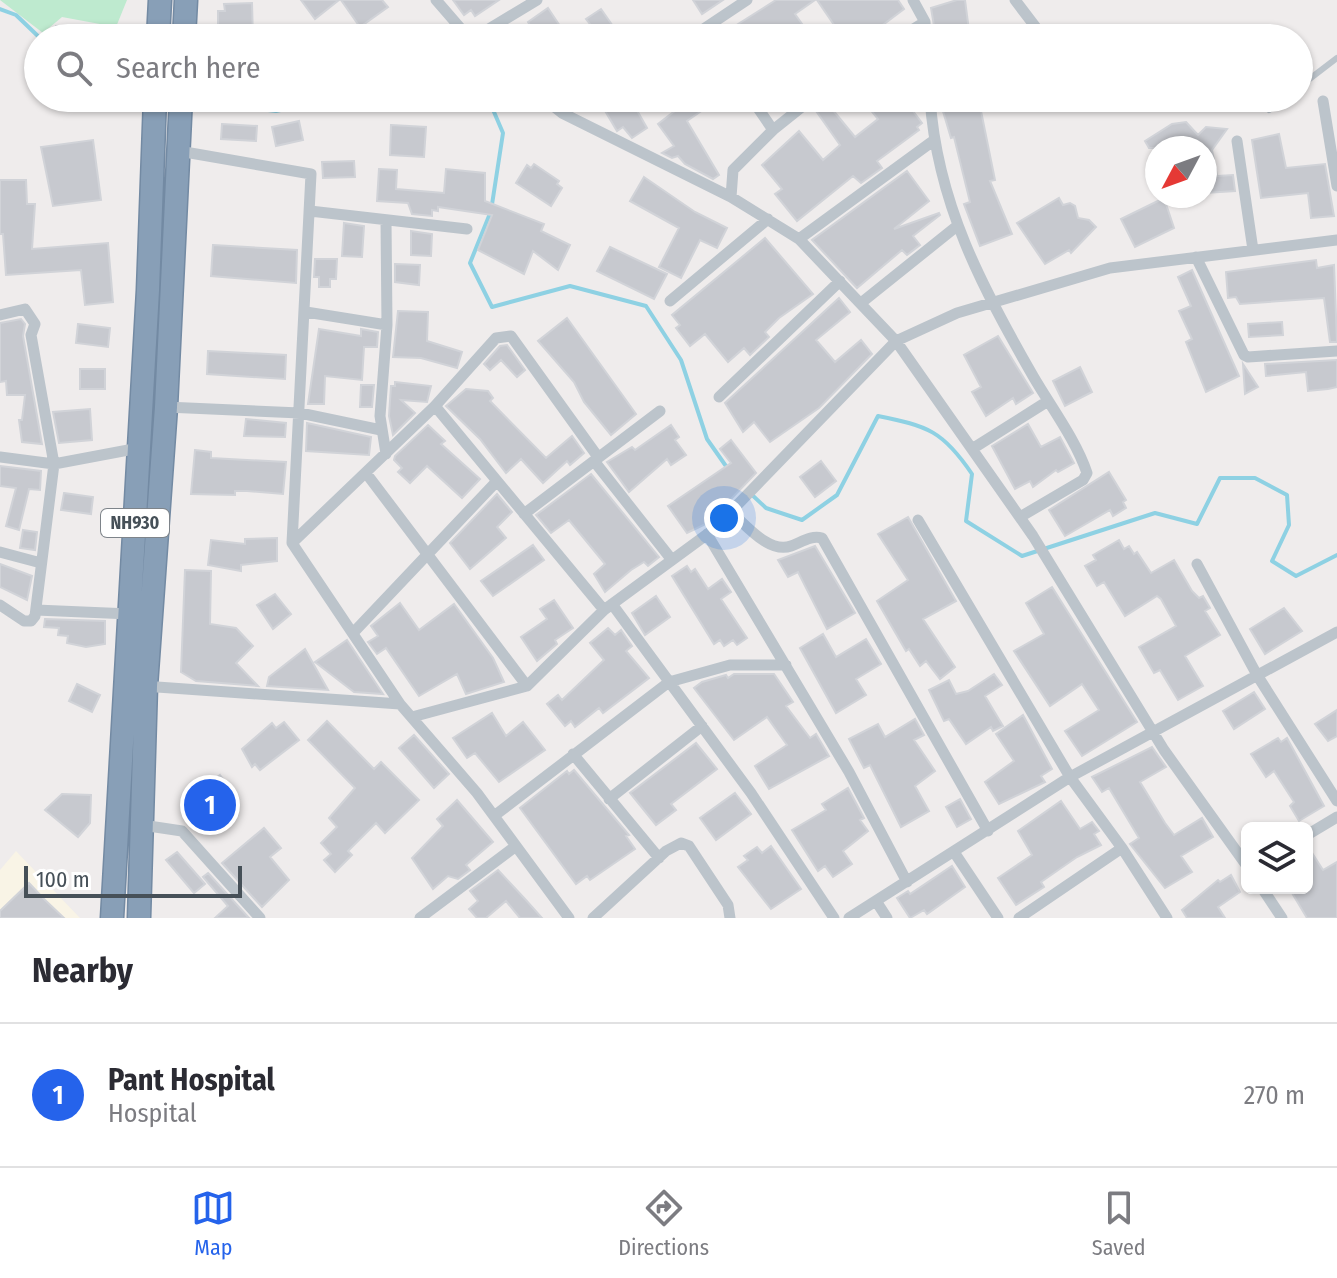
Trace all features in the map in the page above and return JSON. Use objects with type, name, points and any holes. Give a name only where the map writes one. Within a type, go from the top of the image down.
[{"type":"highway","points":[[159,24],[160,0]]},
{"type":"highway","points":[[185,24],[186,0]]},
{"type":"highway","name":"NH930","points":[[139,918],[142,825],[130,614],[154,112]]},
{"type":"highway","name":"NH930","points":[[112,918],[166,407],[180,112]]},
{"type":"street","points":[[436,0],[458,24]]},
{"type":"street","points":[[495,24],[537,0]]},
{"type":"street","points":[[717,24],[747,0]]},
{"type":"street","points":[[913,0],[925,22],[922,24]]},
{"type":"street","points":[[1015,0],[1033,24]]},
{"type":"street","points":[[1323,101],[1337,186]]},
{"type":"street","points":[[761,112],[773,130]]},
{"type":"street","points":[[731,197],[733,170],[796,112]]},
{"type":"street","points":[[931,112],[933,141],[957,226],[991,303],[1085,466],[1086,477],[1020,517]]},
{"type":"street","points":[[562,113],[731,197],[799,239],[896,341],[1033,536],[1152,731],[1241,857]]},
{"type":"street","points":[[179,141],[311,174],[292,543],[400,704],[494,816],[569,918]]},
{"type":"street","points":[[799,239],[933,141]]},
{"type":"street","points":[[1237,141],[1253,250]]},
{"type":"street","points":[[310,211],[467,229]]},
{"type":"street","points":[[670,301],[768,219]]},
{"type":"street","points":[[386,220],[387,325],[381,430],[386,454]]},
{"type":"street","points":[[861,303],[957,226]]},
{"type":"street","points":[[412,717],[527,686],[608,607],[707,534],[735,508],[896,341],[957,313],[1110,268],[1337,240]]},
{"type":"street","points":[[1196,257],[1244,355],[1337,351]]},
{"type":"street","points":[[719,397],[840,281]]},
{"type":"street","points":[[0,315],[25,309],[35,324],[31,335],[54,464],[36,610],[31,621],[24,621],[0,605]]},
{"type":"street","points":[[306,312],[387,325]]},
{"type":"street","points":[[292,543],[435,406],[496,338],[511,336],[596,459],[672,560]]},
{"type":"street","points":[[972,449],[1048,401]]},
{"type":"street","points":[[435,406],[669,682],[834,918]]},
{"type":"street","points":[[166,407],[300,413],[381,430]]},
{"type":"street","points":[[524,514],[660,411]]},
{"type":"street","points":[[0,457],[54,464],[139,448]]},
{"type":"street","points":[[366,473],[527,686]]},
{"type":"street","points":[[353,633],[497,481]]},
{"type":"street","points":[[735,508],[774,547],[787,548],[815,536],[822,538],[988,831]]},
{"type":"street","points":[[918,520],[1070,777],[1122,848],[1167,918]]},
{"type":"street","points":[[707,534],[849,772],[907,882]]},
{"type":"street","points":[[0,552],[41,563]]},
{"type":"street","points":[[1197,564],[1257,675],[1337,801]]},
{"type":"street","points":[[36,610],[130,614]]},
{"type":"street","points":[[849,918],[1070,777],[1337,632]]},
{"type":"street","points":[[494,816],[669,682],[730,665],[786,665]]},
{"type":"street","points":[[136,686],[400,704]]},
{"type":"street","points":[[609,799],[702,726]]},
{"type":"street","points":[[573,754],[659,858]]},
{"type":"street","points":[[1313,831],[1337,817]]},
{"type":"street","points":[[142,825],[182,831],[260,918]]},
{"type":"street","points":[[593,918],[675,845],[689,846],[728,905],[730,918]]},
{"type":"street","points":[[420,918],[516,846]]},
{"type":"street","points":[[1019,918],[1122,848]]},
{"type":"street","points":[[954,852],[998,918]]},
{"type":"street","points":[[1266,894],[1282,918]]},
{"type":"street","points":[[876,901],[887,918]]},
{"type":"lane","points":[[1313,76],[1337,58]]},
{"type":"shaded area","points":[[16,851],[80,918],[0,918],[0,870]]},
{"type":"green space","points":[[0,0],[127,0],[117,24],[62,17],[54,24],[31,24]]},
{"type":"building","points":[[301,0],[339,0],[315,19]]},
{"type":"building","points":[[341,0],[382,0],[388,7],[364,24],[358,24]]},
{"type":"building","points":[[453,0],[499,0],[475,16],[471,10],[464,15]]},
{"type":"building","points":[[693,0],[723,0],[702,14]]},
{"type":"building","points":[[776,0],[815,0],[795,14],[802,24],[738,24]]},
{"type":"building","points":[[817,0],[898,0],[904,9],[884,24],[833,24]]},
{"type":"building","points":[[965,0],[968,24],[934,24],[931,8]]},
{"type":"building","points":[[252,3],[253,24],[218,24],[218,11],[225,11],[224,4]]},
{"type":"building","points":[[548,8],[559,24],[529,24]]},
{"type":"building","points":[[601,9],[612,24],[590,24],[586,19]]},
{"type":"building","points":[[606,112],[638,112],[647,128],[632,138],[623,127],[617,131]]},
{"type":"building","points":[[673,112],[700,112],[687,121],[719,175],[713,179],[685,164],[678,156],[672,158],[662,153],[674,146],[658,124]]},
{"type":"building","points":[[817,112],[834,112],[855,137],[878,119],[872,112],[914,112],[922,123],[917,127],[919,130],[877,161],[882,168],[861,183],[853,176],[797,221],[775,194],[782,189],[762,165],[799,131],[823,160],[840,145]]},
{"type":"building","points":[[943,112],[981,112],[995,180],[990,181],[1012,234],[980,246],[964,204],[970,202],[954,137],[951,138]]},
{"type":"building","points":[[299,121],[303,140],[276,146],[272,127]]},
{"type":"building","points":[[1186,122],[1198,135],[1206,127],[1227,129],[1217,143],[1217,136],[1153,136],[1172,124]]},
{"type":"building","points":[[222,124],[257,126],[256,141],[221,139]]},
{"type":"building","points":[[391,125],[426,127],[424,157],[390,155]]},
{"type":"building","points":[[1279,134],[1286,168],[1325,164],[1334,216],[1311,218],[1308,193],[1261,198],[1252,140]]},
{"type":"building","points":[[93,140],[101,200],[53,206],[41,147]]},
{"type":"building","points":[[354,161],[355,177],[323,178],[322,162]]},
{"type":"building","points":[[534,164],[559,181],[557,184],[562,188],[551,206],[516,183],[527,165],[531,168]]},
{"type":"building","points":[[379,169],[397,170],[396,189],[444,193],[446,169],[485,173],[485,201],[544,224],[541,231],[570,245],[558,270],[533,251],[524,274],[478,250],[492,215],[438,207],[438,211],[432,210],[432,216],[412,214],[408,203],[377,201]]},
{"type":"building","points":[[907,171],[929,201],[894,229],[940,215],[913,236],[920,245],[907,255],[902,250],[857,288],[812,240]]},
{"type":"building","points":[[1233,175],[1235,191],[1217,192],[1217,176]]},
{"type":"building","points":[[644,177],[695,212],[727,228],[717,248],[700,240],[681,278],[659,267],[679,228],[630,201]]},
{"type":"building","points":[[0,180],[26,180],[27,204],[35,204],[32,249],[108,243],[113,302],[85,305],[81,270],[6,275],[3,234],[0,234]]},
{"type":"building","points":[[1059,198],[1063,205],[1070,203],[1075,206],[1078,218],[1089,220],[1096,227],[1071,253],[1069,250],[1045,264],[1017,223]]},
{"type":"building","points":[[1145,207],[1167,208],[1174,228],[1135,247],[1121,219]]},
{"type":"building","points":[[344,223],[364,226],[362,257],[342,256]]},
{"type":"building","points":[[411,231],[432,234],[431,256],[411,255]]},
{"type":"building","points":[[765,238],[813,294],[779,318],[765,332],[769,337],[750,355],[744,348],[728,362],[705,334],[690,346],[676,328],[680,325],[672,315]]},
{"type":"building","points":[[213,245],[297,250],[296,283],[211,276]]},
{"type":"building","points":[[610,247],[667,274],[654,299],[597,271]]},
{"type":"building","points":[[315,259],[337,259],[336,279],[330,279],[330,287],[319,287],[319,277],[314,277]]},
{"type":"building","points":[[1316,260],[1317,268],[1334,265],[1337,342],[1330,342],[1324,298],[1240,304],[1236,297],[1228,298],[1226,272]]},
{"type":"building","points":[[395,264],[420,265],[419,285],[395,282]]},
{"type":"building","points":[[1192,270],[1239,376],[1206,392],[1186,342],[1192,339],[1179,311],[1191,306],[1178,277]]},
{"type":"building","points":[[839,298],[850,312],[816,340],[835,362],[861,340],[872,354],[819,408],[770,442],[754,422],[743,432],[725,403]]},
{"type":"building","points":[[398,311],[428,312],[427,341],[462,352],[457,368],[421,358],[393,357]]},
{"type":"building","points":[[567,318],[636,414],[611,435],[584,402],[574,382],[538,341]]},
{"type":"building","points":[[21,319],[25,324],[23,336],[42,444],[22,442],[19,420],[22,420],[25,395],[7,395],[6,381],[0,382],[0,323]]},
{"type":"building","points":[[1282,322],[1283,335],[1249,337],[1248,324]]},
{"type":"building","points":[[78,324],[110,328],[108,347],[76,343]]},
{"type":"building","points":[[319,329],[361,336],[361,329],[378,332],[377,347],[364,347],[362,380],[325,376],[324,404],[308,404]]},
{"type":"building","points":[[998,336],[1033,393],[1016,404],[1013,398],[986,416],[972,392],[981,387],[964,355]]},
{"type":"building","points":[[507,345],[525,370],[517,377],[501,360],[490,370],[484,364],[500,346]]},
{"type":"building","points":[[208,351],[286,355],[285,379],[207,374]]},
{"type":"building","points":[[1337,360],[1337,387],[1308,391],[1306,372],[1266,376],[1265,364]]},
{"type":"building","points":[[1243,364],[1258,387],[1245,394]]},
{"type":"building","points":[[1080,367],[1092,392],[1065,406],[1053,381]]},
{"type":"building","points":[[80,369],[105,369],[105,389],[80,389]]},
{"type":"building","points":[[395,382],[431,386],[427,402],[401,400],[415,413],[393,435],[389,416],[391,386],[395,386]]},
{"type":"building","points":[[361,385],[374,385],[372,407],[360,407]]},
{"type":"building","points":[[466,389],[488,391],[493,398],[490,401],[546,458],[572,436],[584,453],[570,465],[567,461],[543,483],[521,459],[506,473],[480,439],[446,406]]},
{"type":"building","points":[[90,409],[92,440],[59,443],[53,412]]},
{"type":"building","points":[[246,419],[286,423],[285,437],[244,436]]},
{"type":"building","points":[[307,423],[371,437],[369,455],[306,451]]},
{"type":"building","points":[[1028,424],[1041,447],[1060,437],[1074,463],[1058,472],[1056,470],[1033,487],[1030,481],[1015,489],[992,446]]},
{"type":"building","points":[[428,425],[445,441],[441,444],[480,479],[462,498],[427,466],[410,483],[398,472],[402,468],[394,460],[395,456]]},
{"type":"building","points":[[671,425],[679,437],[675,440],[686,455],[671,465],[667,459],[629,492],[607,462],[632,447],[635,450]]},
{"type":"building","points":[[731,440],[756,473],[708,523],[687,533],[668,506],[731,463],[720,449]]},
{"type":"building","points":[[195,450],[211,452],[211,458],[286,462],[283,494],[235,491],[235,495],[191,494]]},
{"type":"building","points":[[821,461],[836,481],[815,497],[800,477]]},
{"type":"building","points":[[0,466],[41,471],[40,490],[29,489],[19,530],[6,526],[16,488],[0,486]]},
{"type":"building","points":[[1109,472],[1126,500],[1123,502],[1126,508],[1113,516],[1110,510],[1065,536],[1049,510]]},
{"type":"building","points":[[591,474],[659,557],[648,566],[644,562],[631,570],[605,592],[594,574],[605,564],[569,520],[551,533],[536,515]]},
{"type":"building","points":[[64,493],[93,497],[91,514],[61,510]]},
{"type":"building","points":[[497,494],[512,512],[497,527],[506,538],[470,569],[450,543]]},
{"type":"building","points":[[908,517],[956,601],[923,619],[955,667],[940,679],[926,661],[920,666],[909,649],[906,651],[877,601],[908,580],[878,534]]},
{"type":"building","points":[[23,530],[37,532],[35,550],[20,548]]},
{"type":"building","points":[[277,538],[277,561],[241,565],[241,571],[208,565],[211,540],[245,544],[245,539]]},
{"type":"building","points":[[1119,540],[1124,549],[1129,546],[1134,554],[1137,552],[1151,573],[1174,560],[1192,591],[1199,598],[1203,596],[1210,608],[1205,611],[1220,635],[1185,656],[1203,686],[1178,700],[1160,670],[1154,673],[1139,647],[1176,626],[1161,599],[1157,596],[1125,616],[1104,582],[1097,586],[1085,566],[1096,560],[1093,555]]},
{"type":"building","points":[[533,545],[544,560],[493,596],[481,581]]},
{"type":"building","points":[[815,546],[855,613],[827,629],[798,572],[788,577],[778,560]]},
{"type":"building","points":[[0,564],[32,576],[27,600],[0,587]]},
{"type":"building","points":[[687,566],[691,572],[695,569],[708,589],[722,579],[731,592],[721,599],[747,638],[737,645],[733,640],[724,646],[720,640],[714,644],[672,576]]},
{"type":"building","points":[[185,570],[211,571],[210,624],[236,628],[253,646],[236,663],[258,686],[196,681],[181,672]]},
{"type":"building","points":[[1052,587],[1137,722],[1082,756],[1065,731],[1099,710],[1082,684],[1050,706],[1014,651],[1044,634],[1026,603]]},
{"type":"building","points":[[275,594],[291,614],[273,629],[257,605]]},
{"type":"building","points":[[656,596],[670,617],[645,635],[632,613]]},
{"type":"building","points":[[554,600],[573,628],[555,640],[557,644],[537,661],[521,637],[547,619],[540,609]]},
{"type":"building","points":[[400,603],[419,630],[454,604],[493,658],[504,682],[466,694],[457,674],[419,696],[386,648],[377,654],[368,642],[378,636],[371,626]]},
{"type":"building","points":[[1284,608],[1302,631],[1265,654],[1250,629]]},
{"type":"building","points":[[45,619],[105,621],[105,644],[86,647],[67,643],[68,636],[58,635],[59,628],[44,627]]},
{"type":"building","points":[[608,628],[615,635],[621,630],[632,646],[626,651],[649,678],[603,713],[599,708],[575,727],[571,721],[565,726],[547,704],[558,695],[562,700],[604,660],[590,643]]},
{"type":"building","points":[[823,634],[836,657],[866,639],[881,664],[856,679],[866,695],[836,713],[800,648]]},
{"type":"building","points":[[347,640],[383,694],[354,692],[315,662]]},
{"type":"building","points":[[305,649],[328,690],[267,686],[269,677]]},
{"type":"building","points":[[734,674],[774,674],[793,702],[786,706],[810,738],[816,734],[829,756],[769,789],[755,766],[787,745],[767,717],[734,740],[694,688],[702,682],[726,675],[728,678]]},
{"type":"building","points":[[994,674],[1002,685],[985,696],[1003,726],[993,731],[991,727],[966,744],[949,719],[944,721],[929,690],[949,680],[956,694],[968,691]]},
{"type":"building","points":[[77,684],[100,695],[92,712],[69,701]]},
{"type":"building","points":[[1254,692],[1265,709],[1234,729],[1223,711]]},
{"type":"building","points":[[1337,710],[1337,736],[1328,741],[1315,724]]},
{"type":"building","points":[[492,713],[506,736],[523,722],[545,750],[499,782],[475,753],[467,758],[453,738]]},
{"type":"building","points":[[1023,715],[1052,769],[1041,776],[1045,782],[999,804],[985,782],[1014,761],[996,734]]},
{"type":"building","points":[[915,719],[924,735],[914,740],[935,771],[915,786],[929,811],[901,827],[870,765],[864,768],[849,739],[878,724],[885,737]]},
{"type":"building","points":[[327,721],[374,769],[381,762],[419,800],[385,833],[376,823],[348,851],[352,855],[335,872],[324,860],[331,854],[321,843],[337,827],[329,818],[355,788],[308,740]]},
{"type":"building","points":[[284,722],[299,740],[260,770],[255,764],[252,767],[242,749],[272,723],[276,728]]},
{"type":"building","points":[[414,735],[449,774],[434,788],[399,748]]},
{"type":"building","points":[[1278,738],[1281,742],[1287,738],[1324,806],[1299,821],[1290,806],[1294,802],[1274,771],[1266,777],[1251,754]]},
{"type":"building","points":[[696,743],[717,769],[671,804],[676,810],[656,825],[630,793]]},
{"type":"building","points":[[1152,747],[1166,767],[1140,782],[1165,823],[1174,835],[1202,818],[1213,837],[1181,856],[1192,872],[1165,888],[1130,844],[1139,838],[1109,788],[1102,792],[1092,777]]},
{"type":"building","points":[[574,770],[629,835],[626,836],[635,849],[590,880],[587,876],[576,884],[520,808],[567,771],[569,774]]},
{"type":"building","points":[[220,775],[239,799],[202,830],[183,806]]},
{"type":"building","points":[[848,788],[864,818],[860,820],[868,831],[843,851],[852,864],[833,877],[825,866],[818,871],[792,830],[826,810],[822,804]]},
{"type":"building","points":[[735,793],[751,814],[716,840],[700,818]]},
{"type":"building","points":[[62,794],[91,795],[90,823],[78,837],[45,810]]},
{"type":"building","points":[[960,799],[971,819],[957,827],[946,807]]},
{"type":"building","points":[[457,800],[493,842],[466,865],[470,870],[458,879],[448,876],[433,889],[412,858],[443,826],[437,819]]},
{"type":"building","points":[[1061,801],[1080,829],[1092,822],[1099,831],[1094,834],[1101,845],[1041,882],[1044,887],[1016,905],[998,878],[1032,855],[1018,831]]},
{"type":"building","points":[[264,828],[281,848],[270,857],[289,880],[262,907],[222,863]]},
{"type":"building","points":[[771,846],[801,889],[771,909],[738,867],[748,860],[744,856],[757,847],[762,853]]},
{"type":"building","points":[[177,852],[205,884],[194,893],[166,860]]},
{"type":"building","points":[[1313,854],[1323,870],[1337,862],[1337,918],[1307,918],[1293,894],[1313,894]]},
{"type":"building","points":[[952,866],[965,887],[927,914],[924,910],[910,918],[897,898],[908,891],[910,894]]},
{"type":"building","points":[[498,870],[542,918],[520,918],[506,901],[486,918],[477,918],[469,909],[478,901],[470,891]]},
{"type":"building","points":[[208,873],[249,918],[215,918],[228,906],[203,877]]},
{"type":"building","points":[[1231,875],[1240,892],[1218,907],[1225,918],[1187,918],[1182,910],[1218,880],[1220,882]]},
{"type":"building","points":[[29,883],[64,918],[0,918],[0,911]]},
{"type":"waterway","points":[[0,9],[16,15],[25,24]]},
{"type":"waterway","points":[[494,112],[503,133],[491,211],[470,263],[492,307],[570,286],[646,306],[681,360],[707,439],[728,469]]},
{"type":"waterway","points":[[750,493],[766,508],[802,520],[837,495],[878,416],[922,427],[943,439],[972,474],[966,521],[1022,556],[1155,513],[1197,524],[1220,478],[1255,478],[1287,495],[1289,525],[1272,561],[1296,576],[1337,555]]},
{"type":"place","name":"Pant Hospital","points":[[210,805]]}]
